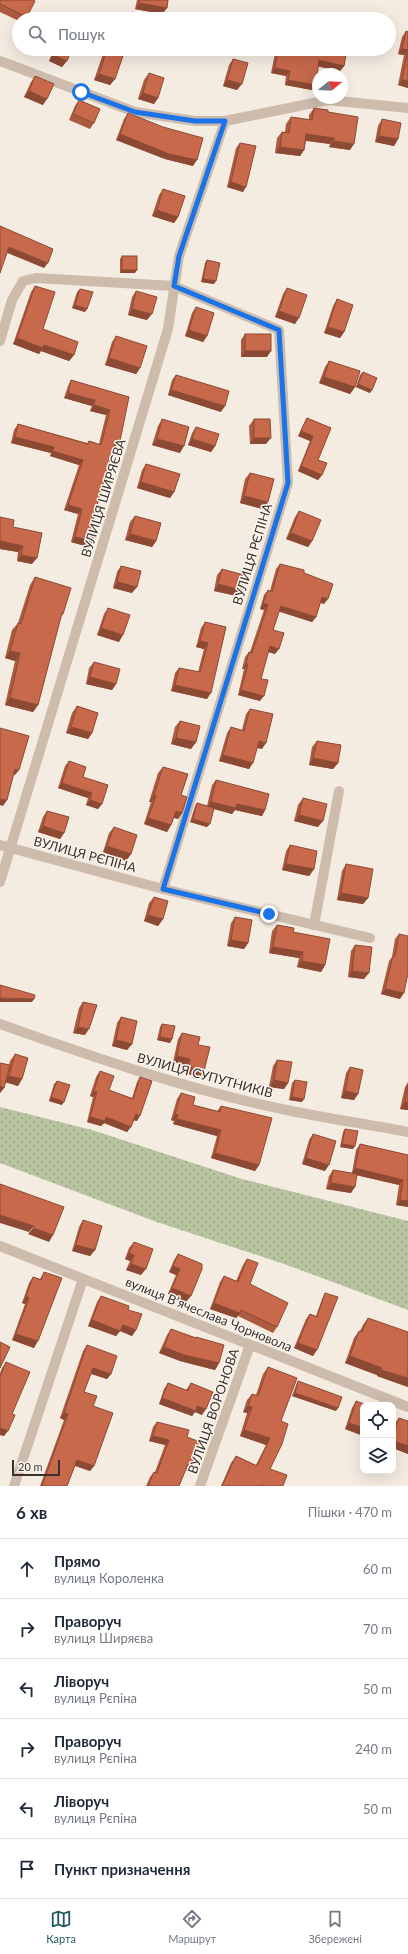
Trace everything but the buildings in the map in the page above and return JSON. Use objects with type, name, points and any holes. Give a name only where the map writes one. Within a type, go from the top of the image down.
[{"type":"street","points":[[0,61],[135,112],[195,121],[225,121],[328,100],[408,108]]},
{"type":"street","name":"ВУЛИЦЯ ШИРЯЄВА","points":[[0,882],[168,329],[179,256],[225,121]]},
{"type":"street","points":[[0,341],[12,300],[23,281],[36,278],[174,286]]},
{"type":"street","name":"ВУЛИЦЯ РЄПІНА","points":[[163,889],[288,483],[279,330],[174,286]]},
{"type":"street","points":[[314,925],[340,791]]},
{"type":"street","name":"ВУЛИЦЯ РЄПІНА","points":[[0,845],[163,889],[370,938]]},
{"type":"street","name":"ВУЛИЦЯ СУПУТНИКІВ","points":[[0,1024],[69,1049],[180,1083],[282,1109],[408,1132]]},
{"type":"street","name":"вулиця Вʼячеслава Чорновола","points":[[0,1246],[408,1407]]},
{"type":"street","points":[[14,1486],[83,1279]]},
{"type":"street","name":"ВУЛИЦЯ ВОРОНОВА","points":[[200,1486],[250,1345]]},
{"type":"green space","points":[[0,1107],[92,1130],[242,1179],[408,1221],[408,1310],[287,1265],[154,1221],[0,1163]]},
{"type":"route","points":[[81,92],[135,112],[195,121],[225,121],[179,256],[174,286],[279,330],[288,483],[163,889],[269,914]]}]
